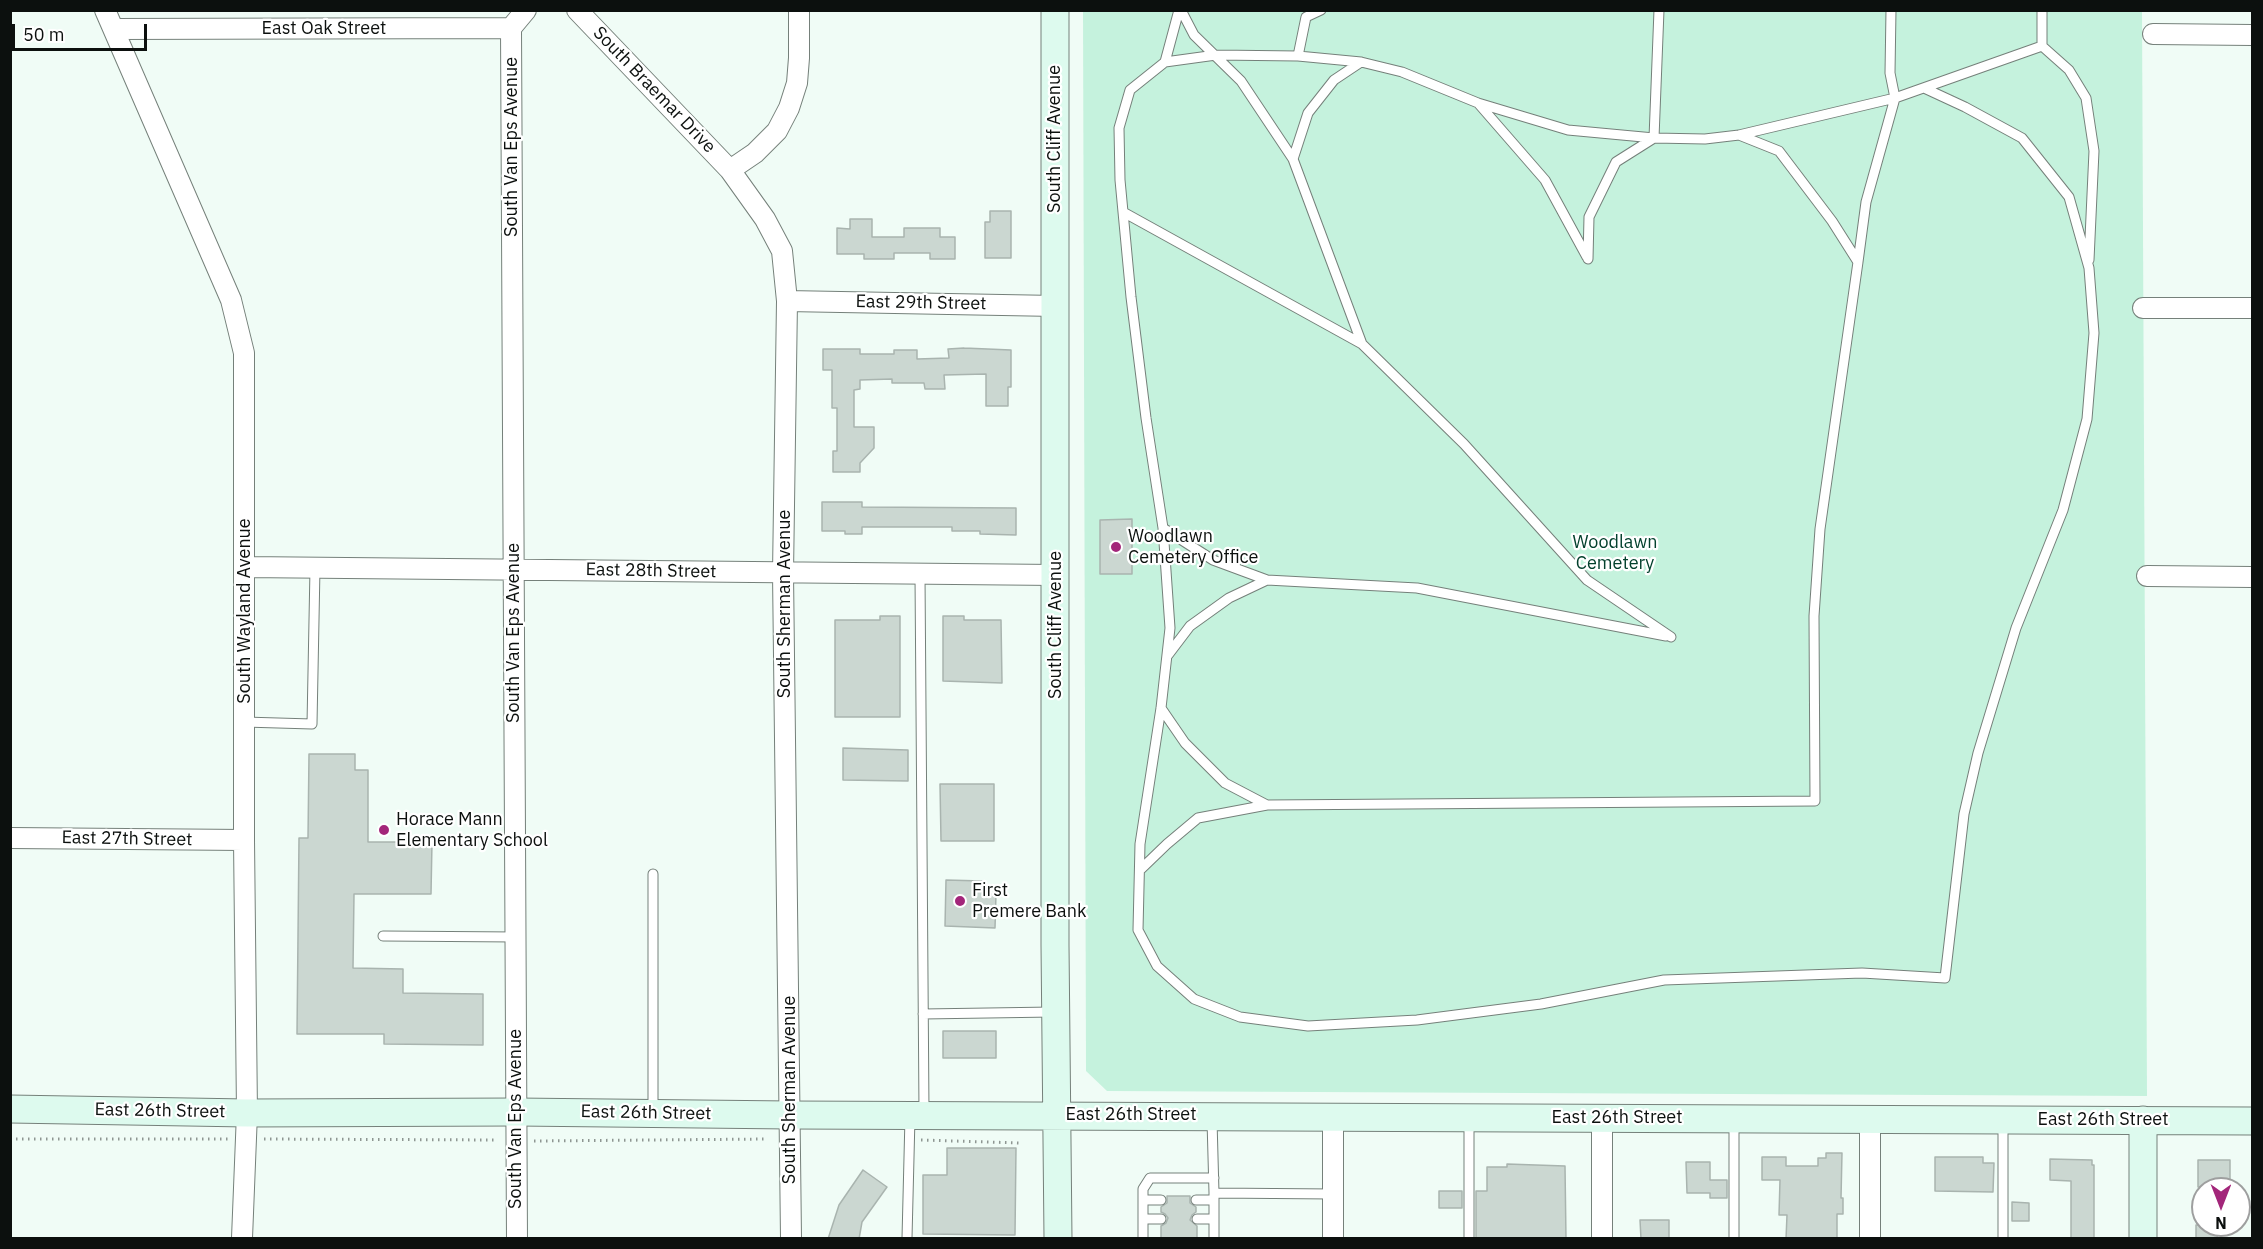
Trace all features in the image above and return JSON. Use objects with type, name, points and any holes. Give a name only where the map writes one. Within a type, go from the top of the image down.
[{"type":"main road","name":"South Cliff Avenue","points":[[1055,10],[1058,1239]]},
{"type":"main road","name":"East 26th Street","points":[[10,1109],[247,1113],[516,1112],[2253,1121]]},
{"type":"main road","points":[[2143,1120],[2143,1239]]},
{"type":"street","name":"South Wayland Avenue","points":[[105,10],[231,300],[244,353],[244,840],[247,1113],[242,1239]]},
{"type":"street","points":[[511,28],[526,10]]},
{"type":"street","name":"South Braemar Drive","points":[[578,10],[730,170]]},
{"type":"street","points":[[730,170],[755,153],[777,131],[789,108],[796,83],[799,58],[799,10]]},
{"type":"street","name":"East Oak Street","points":[[114,29],[511,28]]},
{"type":"street","name":"South Van Eps Avenue","points":[[511,28],[517,1239]]},
{"type":"street","points":[[2153,34],[2253,35]]},
{"type":"street","name":"South Sherman Avenue","points":[[730,170],[765,219],[782,251],[786,301],[783,573],[791,1239]]},
{"type":"street","name":"East 29th Street","points":[[786,301],[1056,306]]},
{"type":"street","points":[[2143,308],[2253,308]]},
{"type":"street","name":"East 28th Street","points":[[245,567],[1056,575]]},
{"type":"street","points":[[2147,576],[2253,577]]},
{"type":"street","name":"East 27th Street","points":[[10,838],[244,840]]},
{"type":"street","points":[[1333,1117],[1333,1239]]},
{"type":"street","points":[[1602,1118],[1602,1239]]},
{"type":"street","points":[[1870,1120],[1870,1239]]},
{"type":"lane","points":[[1180,10],[1194,35],[1241,81],[1293,159],[1362,344]]},
{"type":"lane","points":[[1165,62],[1180,10]]},
{"type":"lane","points":[[1298,56],[1306,17],[1321,10]]},
{"type":"lane","points":[[1654,138],[1659,10]]},
{"type":"lane","points":[[1140,870],[1198,818],[1267,805],[1815,801],[1814,616],[1820,529],[1866,202],[1895,98],[1890,73],[1891,10]]},
{"type":"lane","points":[[2042,10],[2042,46],[2069,70],[2086,98],[2094,151],[2089,268],[2094,333],[2087,419],[2063,510],[2016,628],[1978,753],[1964,814],[1945,978],[1862,973],[1664,980],[1541,1004],[1417,1020],[1308,1026],[1240,1017],[1194,999],[1157,966],[1138,930],[1140,844],[1161,708],[1170,628],[1163,528],[1146,418],[1123,212],[1119,128],[1130,90],[1165,62],[1216,55],[1298,56],[1361,62],[1402,72],[1478,103],[1568,130],[1654,138],[1705,139],[1739,135],[1895,98],[2042,46]]},
{"type":"lane","points":[[1293,159],[1308,112],[1334,80],[1361,62]]},
{"type":"lane","points":[[1924,88],[2022,138],[2069,197],[2089,268]]},
{"type":"lane","points":[[1478,103],[1545,180],[1588,259],[1589,217],[1616,162],[1654,138]]},
{"type":"lane","points":[[1739,135],[1779,151],[1832,221],[1858,262]]},
{"type":"lane","points":[[1123,212],[1362,344],[1464,444],[1587,580],[1671,637],[1417,588],[1267,580],[1214,560],[1163,528]]},
{"type":"lane","points":[[244,722],[312,723],[315,568]]},
{"type":"lane","points":[[907,1239],[923,1014],[920,575]]},
{"type":"lane","points":[[1167,657],[1190,626],[1229,598],[1267,580]]},
{"type":"lane","points":[[1161,708],[1185,743],[1225,783],[1267,805]]},
{"type":"lane","points":[[653,874],[653,1113]]},
{"type":"lane","points":[[383,936],[516,938]]},
{"type":"lane","points":[[923,1014],[1056,1012]]},
{"type":"lane","points":[[1212,1116],[1214,1239]]},
{"type":"lane","points":[[1469,1118],[1469,1239]]},
{"type":"lane","points":[[1734,1119],[1734,1239]]},
{"type":"lane","points":[[2003,1120],[2003,1239]]},
{"type":"lane","points":[[1143,1239],[1143,1189],[1150,1178],[1214,1178]]},
{"type":"lane","points":[[1196,1200],[1214,1197],[1333,1194]]},
{"type":"lane","points":[[1143,1200],[1161,1200]]},
{"type":"lane","points":[[1143,1219],[1161,1219]]},
{"type":"lane","points":[[1197,1219],[1214,1219]]},
{"type":"green space","name":"Woodlawn Cemetery","points":[[1083,11],[2142,11],[2147,1096],[1107,1091],[1086,1071]]},
{"type":"building","points":[[990,211],[1011,211],[1011,258],[985,258],[985,222],[990,222]]},
{"type":"building","points":[[850,219],[872,219],[872,237],[904,237],[904,228],[940,228],[940,237],[955,237],[955,259],[930,259],[930,253],[894,253],[894,259],[864,259],[864,254],[837,254],[837,228],[850,229]]},
{"type":"building","points":[[823,349],[860,349],[860,354],[894,354],[894,350],[917,350],[917,359],[949,358],[948,349],[1011,350],[1011,387],[1008,387],[1008,406],[986,406],[986,374],[944,375],[945,389],[925,389],[924,383],[892,383],[892,379],[860,380],[860,389],[854,390],[854,427],[874,427],[874,448],[860,463],[860,472],[833,472],[833,451],[837,451],[837,408],[832,408],[832,370],[823,370]]},
{"type":"building","points":[[822,502],[862,502],[862,507],[1016,508],[1016,535],[952,531],[952,527],[862,527],[862,534],[822,531]]},
{"type":"building","name":"Woodlawn Cemetery Office","points":[[1132,519],[1132,574],[1100,574],[1100,520]]},
{"type":"building","points":[[880,616],[900,616],[900,717],[835,717],[835,620],[880,620]]},
{"type":"building","points":[[943,616],[964,616],[964,620],[1001,620],[1002,683],[943,681]]},
{"type":"building","points":[[843,748],[908,750],[908,781],[843,780]]},
{"type":"building","points":[[309,754],[355,754],[355,770],[368,770],[368,842],[432,842],[431,894],[354,894],[353,968],[403,969],[403,993],[483,994],[483,1045],[384,1044],[384,1034],[297,1034],[299,838],[308,838]]},
{"type":"building","points":[[940,784],[994,784],[994,841],[941,841]]},
{"type":"building","points":[[946,880],[982,881],[982,894],[996,894],[995,928],[945,926]]},
{"type":"building","points":[[943,1031],[996,1031],[996,1058],[943,1058]]},
{"type":"building","points":[[947,1148],[1016,1148],[1015,1235],[923,1234],[923,1175],[947,1175]]},
{"type":"building","points":[[1826,1153],[1842,1153],[1843,1214],[1837,1214],[1837,1239],[1786,1239],[1787,1215],[1779,1215],[1780,1180],[1762,1180],[1762,1157],[1786,1157],[1786,1166],[1818,1166],[1818,1158],[1826,1158]]},
{"type":"building","points":[[1935,1157],[1983,1157],[1983,1163],[1994,1163],[1993,1192],[1935,1191]]},
{"type":"building","points":[[2050,1159],[2092,1160],[2092,1165],[2094,1165],[2094,1239],[2071,1239],[2071,1181],[2050,1180]]},
{"type":"building","points":[[2198,1160],[2230,1160],[2230,1177],[2198,1177]]},
{"type":"building","points":[[1686,1162],[1710,1162],[1710,1180],[1727,1180],[1727,1198],[1710,1198],[1710,1193],[1687,1193]]},
{"type":"building","points":[[1507,1164],[1565,1166],[1566,1239],[1476,1239],[1476,1191],[1487,1191],[1487,1167],[1507,1167]]},
{"type":"building","points":[[863,1170],[887,1187],[862,1222],[859,1239],[828,1239],[839,1205]]},
{"type":"building","points":[[1439,1191],[1462,1191],[1462,1208],[1439,1208]]},
{"type":"building","points":[[1167,1196],[1190,1196],[1190,1203],[1196,1207],[1196,1212],[1190,1220],[1197,1226],[1197,1239],[1161,1239],[1161,1226],[1168,1218],[1161,1212],[1161,1207],[1167,1203]]},
{"type":"building","points":[[2012,1202],[2029,1203],[2029,1221],[2012,1221]]},
{"type":"building","points":[[1640,1220],[1669,1220],[1669,1239],[1641,1239]]},
{"type":"building","points":[[2196,1237],[2217,1237],[2217,1239],[2196,1239]]},
{"type":"place","name":"Woodlawn Cemetery Office","points":[[1116,547]]},
{"type":"place","name":"Horace Mann Elementary School","points":[[384,830]]},
{"type":"place","name":"First Premere Bank","points":[[960,901]]}]
